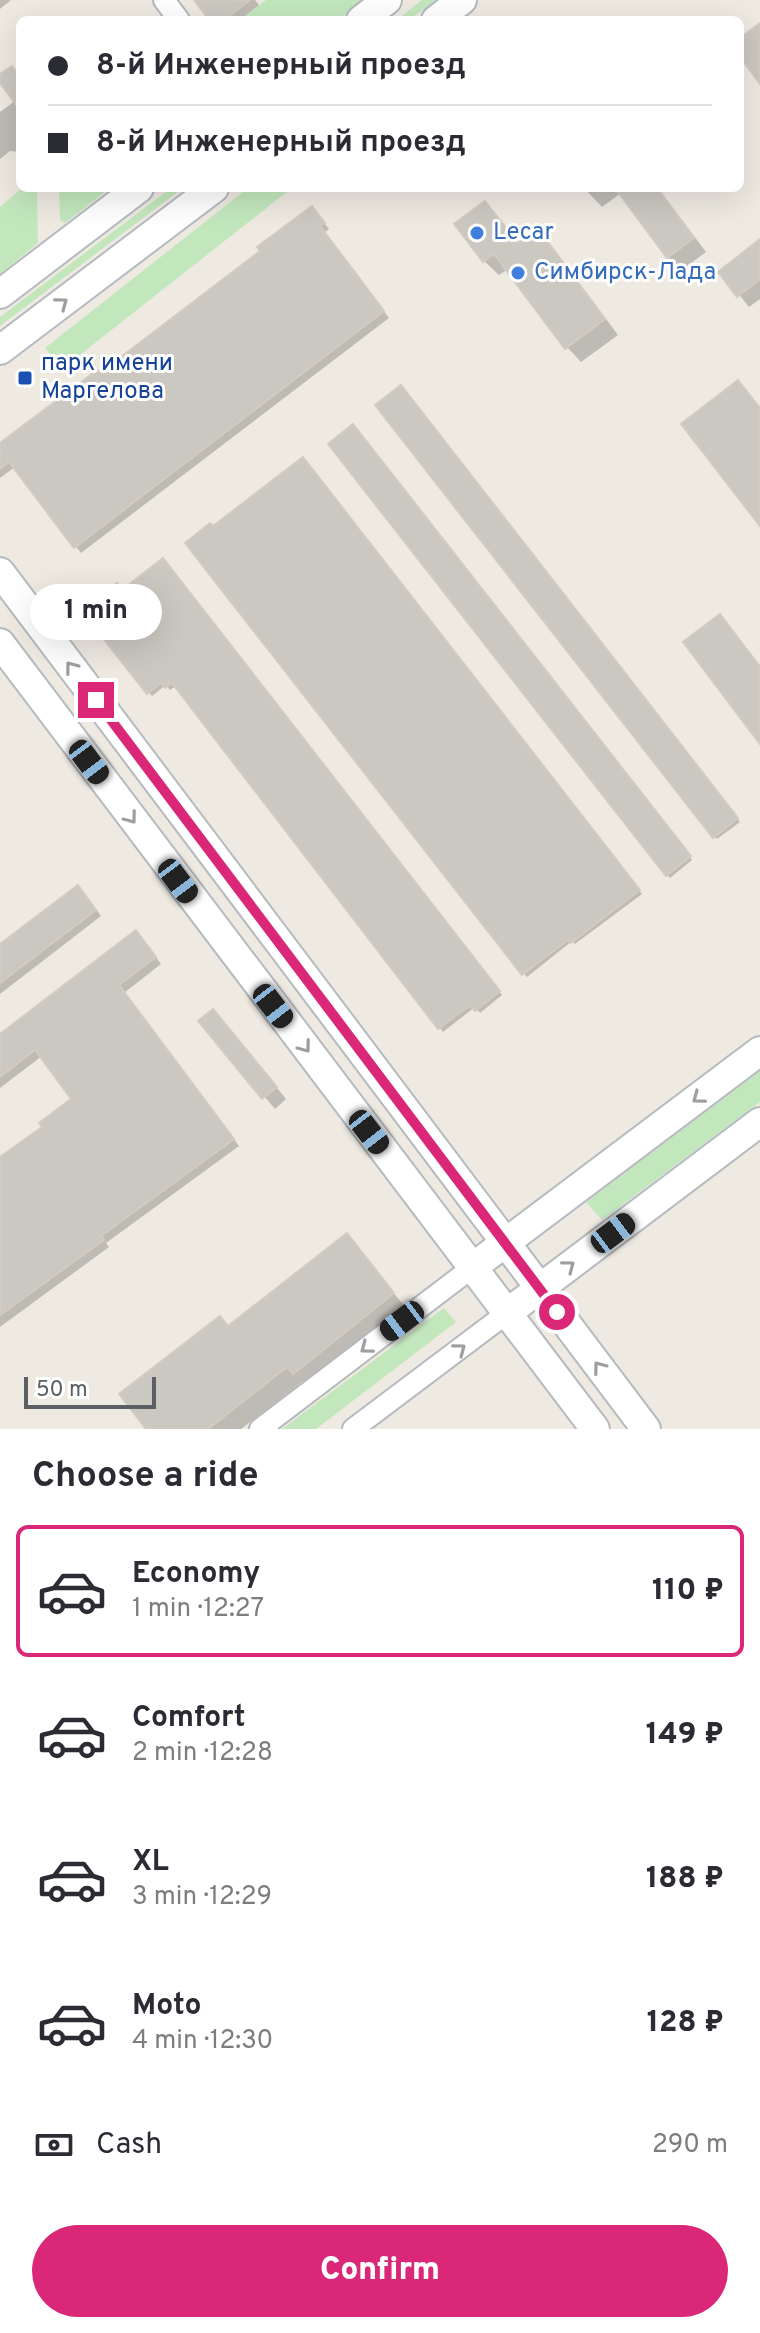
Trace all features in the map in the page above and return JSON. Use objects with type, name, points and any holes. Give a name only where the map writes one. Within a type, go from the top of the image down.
[{"type":"street","points":[[366,16],[387,0]]},
{"type":"street","points":[[441,16],[462,0]]},
{"type":"street","points":[[0,294],[134,192]]},
{"type":"street","points":[[0,350],[209,192]]},
{"type":"street","points":[[0,572],[646,1429]]},
{"type":"street","points":[[0,643],[595,1429]]},
{"type":"street","points":[[260,1429],[760,1051]]},
{"type":"street","points":[[353,1429],[760,1122]]},
{"type":"street","points":[[388,1157],[422,1132]]},
{"type":"green space","points":[[266,0],[365,0],[343,16],[245,16]]},
{"type":"green space","points":[[422,0],[436,0],[414,16],[402,16]]},
{"type":"green space","points":[[17,192],[37,192],[38,243],[0,274],[0,207]]},
{"type":"green space","points":[[59,192],[105,192],[65,223],[60,220]]},
{"type":"green space","points":[[166,192],[178,192],[0,326],[0,317]]},
{"type":"green space","points":[[243,192],[287,192],[62,369],[45,348]]},
{"type":"green space","points":[[760,1071],[760,1102],[602,1220],[586,1202]]},
{"type":"green space","points":[[444,1308],[456,1322],[316,1429],[282,1429]]},
{"type":"building","points":[[194,0],[250,0],[229,16],[206,16]]},
{"type":"building","points":[[760,23],[760,84],[744,62],[744,35]]},
{"type":"building","points":[[12,66],[16,72],[16,105],[0,83],[0,74]]},
{"type":"building","points":[[618,192],[660,192],[694,238],[667,258]]},
{"type":"building","points":[[485,201],[518,243],[537,228],[605,319],[565,349],[494,254],[483,262],[454,224]]},
{"type":"building","points":[[312,206],[325,223],[320,226],[384,311],[74,548],[9,462],[0,469],[0,443],[97,370],[100,373],[260,251],[257,247]]},
{"type":"building","points":[[760,239],[760,279],[737,297],[718,272]]},
{"type":"building","points":[[738,380],[760,408],[760,526],[681,424]]},
{"type":"building","points":[[401,385],[738,818],[713,838],[375,405]]},
{"type":"building","points":[[353,424],[691,856],[666,876],[328,444]]},
{"type":"building","points":[[303,457],[640,890],[571,943],[568,940],[522,975],[185,543],[210,523],[213,526]]},
{"type":"building","points":[[163,558],[500,991],[475,1011],[470,1005],[438,1029],[172,683],[165,688],[161,683],[147,694],[98,632],[111,622],[107,618],[116,610],[103,594],[117,583],[122,590]]},
{"type":"building","points":[[720,614],[760,667],[760,744],[683,642]]},
{"type":"building","points":[[78,885],[96,910],[0,983],[0,944]]},
{"type":"building","points":[[136,930],[156,957],[119,985],[234,1139],[101,1236],[104,1240],[0,1315],[0,1157],[42,1127],[39,1123],[71,1099],[35,1050],[0,1077],[0,1034]]},
{"type":"building","points":[[213,1009],[277,1087],[262,1099],[198,1021]]},
{"type":"building","points":[[347,1233],[394,1293],[293,1374],[287,1367],[208,1429],[146,1429],[119,1394],[220,1316],[228,1326]]},
{"type":"place","name":"Lecar","points":[[477,233]]},
{"type":"place","name":"Симбирск-Лада","points":[[518,273]]},
{"type":"place","name":"парк имени Маргелова","points":[[25,378]]},
{"type":"route","points":[[96,700],[557,1312]]}]
